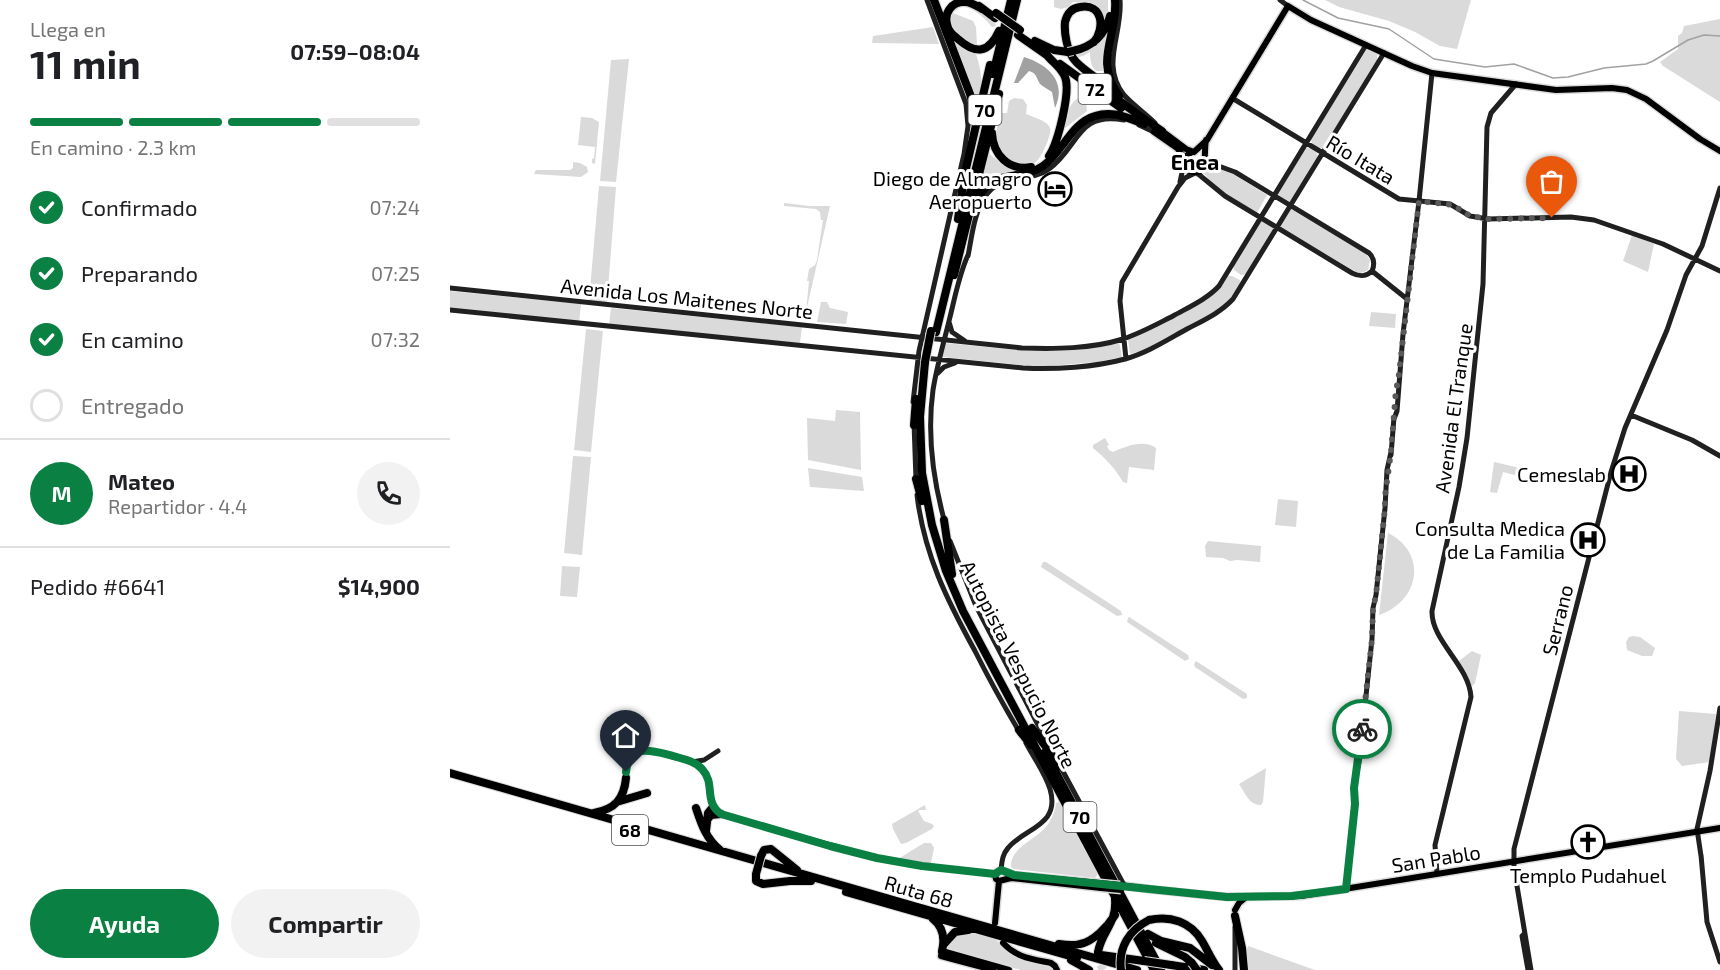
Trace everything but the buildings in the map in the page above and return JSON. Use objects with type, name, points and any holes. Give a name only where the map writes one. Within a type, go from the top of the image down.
[{"type":"highway","points":[[934,0],[972,100],[974,120],[970,150]]},
{"type":"highway","name":"72","points":[[970,0],[981,3],[1046,54],[1158,132]]},
{"type":"highway","points":[[958,219],[963,181],[1006,0]]},
{"type":"highway","name":"Autopista Vespucio Norte","points":[[934,332],[958,219],[1011,0]]},
{"type":"highway","name":"Autopista Vespucio Norte","points":[[1017,0],[940,316],[924,362],[920,406],[921,462],[935,536],[958,601],[1041,756],[1120,888],[1154,970]]},
{"type":"highway","points":[[940,316],[957,267],[1022,0]]},
{"type":"highway","points":[[1094,42],[1108,24],[1113,0]]},
{"type":"highway","points":[[1113,0],[1114,16],[1107,52],[1107,70],[1116,91],[1132,110]]},
{"type":"highway","points":[[981,3],[954,4],[946,16],[949,30],[964,45],[977,50],[991,45],[999,31]]},
{"type":"highway","points":[[1094,42],[1101,29],[1099,16],[1089,7],[1076,8],[1068,15],[1065,24],[1067,43],[1072,55],[1080,65],[1158,132]]},
{"type":"highway","name":"72","points":[[1019,32],[1048,48],[1070,52],[1083,49],[1094,42]]},
{"type":"highway","points":[[993,121],[994,146],[999,156],[1007,163],[1016,167],[1029,168],[1042,163],[1049,156],[1055,144],[1067,86],[1062,71],[1046,54]]},
{"type":"highway","points":[[969,219],[978,198],[989,185],[1001,177],[1032,171],[1044,165],[1076,128],[1087,119],[1099,114],[1112,113],[1144,124]]},
{"type":"highway","points":[[914,425],[924,362]]},
{"type":"highway","name":"Autopista Vespucio Norte","points":[[924,362],[927,465],[935,516],[952,574],[1161,970]]},
{"type":"highway","points":[[916,479],[929,525],[935,536]]},
{"type":"highway","points":[[944,520],[952,574]]},
{"type":"highway","points":[[1032,728],[1060,766]]},
{"type":"highway","points":[[1019,730],[1041,756]]},
{"type":"highway","name":"Ruta 68","points":[[450,776],[724,852],[975,930],[1075,952],[1137,970]]},
{"type":"highway","name":"Ruta 68","points":[[450,776],[1048,947],[1121,970]]},
{"type":"highway","points":[[616,803],[624,793],[626,778]]},
{"type":"highway","points":[[590,814],[604,811],[616,803],[647,794]]},
{"type":"highway","points":[[706,835],[709,812],[713,807]]},
{"type":"highway","points":[[696,808],[706,835],[715,846],[724,852]]},
{"type":"highway","points":[[707,820],[711,815],[721,814]]},
{"type":"highway","points":[[771,849],[808,878],[761,884],[756,879],[756,874],[764,850],[771,849]]},
{"type":"highway","points":[[1098,952],[1101,941],[1115,915],[1120,888]]},
{"type":"highway","points":[[1235,913],[1244,970]]},
{"type":"highway","points":[[1048,947],[1085,943],[1107,925],[1115,915]]},
{"type":"highway","points":[[929,917],[940,926],[943,935],[942,951]]},
{"type":"highway","points":[[1133,917],[1159,945],[1183,956],[1195,967]]},
{"type":"highway","points":[[1121,970],[1121,953],[1125,941],[1135,929],[1149,920],[1167,918],[1189,926],[1201,939],[1218,970]]},
{"type":"highway","points":[[942,951],[947,939],[955,932],[975,930]]},
{"type":"highway","points":[[1148,934],[1161,941],[1190,948],[1218,970]]},
{"type":"highway","points":[[1048,947],[1089,970]]},
{"type":"highway","points":[[1075,952],[1204,970]]},
{"type":"main road","points":[[1185,161],[1207,140],[1287,6],[1383,53],[1432,73],[1527,87],[1563,90],[1612,88],[1627,90],[1646,99],[1720,151]]},
{"type":"main road","points":[[1282,14],[1297,12]]},
{"type":"main road","points":[[1158,132],[1193,152],[1200,153],[1205,160]]},
{"type":"main road","points":[[1158,132],[1179,150],[1188,170],[1196,173],[1203,168],[1207,140]]},
{"type":"main road","name":"San Pablo","points":[[1000,872],[1120,888],[1234,897],[1292,896],[1720,828]]},
{"type":"main road","points":[[995,922],[1002,880],[1006,875],[1000,872]]},
{"type":"main road","name":"San Pablo","points":[[1002,880],[1011,878],[1100,885]]},
{"type":"main road","points":[[1235,913],[1239,903],[1245,897]]},
{"type":"main road","points":[[1003,943],[1019,956],[1051,963],[1057,970]]},
{"type":"main road","points":[[942,951],[993,970]]},
{"type":"main road","points":[[953,957],[1006,970]]},
{"type":"street","points":[[924,362],[921,338],[964,154],[968,126],[964,97],[927,0]]},
{"type":"street","points":[[1120,0],[1120,18],[1112,59],[1115,77],[1125,95],[1148,116],[1158,132]]},
{"type":"street","points":[[1280,0],[1287,6]]},
{"type":"street","name":"Avenida Los Maitenes Norte","points":[[450,288],[1022,348],[1094,345],[1124,339],[1151,327],[1212,293],[1222,282],[1366,45]]},
{"type":"street","points":[[450,310],[924,362],[939,359],[1041,368],[1091,365],[1126,359],[1160,345],[1224,308],[1238,292],[1383,53]]},
{"type":"street","points":[[1346,889],[1377,610],[1376,595],[1387,477],[1398,399],[1432,73]]},
{"type":"street","name":"Avenida El Tranque","points":[[1437,874],[1435,845],[1471,697],[1468,682],[1434,626],[1432,611],[1465,457],[1483,291],[1488,121],[1492,112],[1516,84]]},
{"type":"street","name":"Río Itata","points":[[1232,98],[1396,198],[1453,205],[1470,216],[1484,218]]},
{"type":"street","points":[[1120,888],[1060,766],[976,606],[949,539],[936,483],[932,453],[932,409],[939,359],[961,273],[981,205],[987,194],[997,185],[1010,180],[1032,177],[1047,171],[1084,128],[1099,120],[1111,118],[1129,121],[1158,132]]},
{"type":"street","points":[[1126,359],[1120,301],[1122,282],[1178,188],[1185,178],[1196,173],[1222,194],[1356,275],[1364,276],[1372,271],[1374,266],[1374,260],[1369,253],[1232,170],[1205,160]]},
{"type":"street","points":[[1178,188],[1185,161]]},
{"type":"street","name":"Serrano","points":[[1529,970],[1522,942],[1524,934],[1513,862],[1514,849],[1611,472],[1687,273],[1702,246],[1720,188]]},
{"type":"street","points":[[1484,218],[1590,219],[1663,244],[1720,271]]},
{"type":"street","points":[[1372,271],[1407,299]]},
{"type":"street","points":[[950,317],[952,332],[967,342]]},
{"type":"street","points":[[936,377],[944,367],[964,362]]},
{"type":"street","points":[[1631,415],[1692,440],[1720,456]]},
{"type":"street","points":[[914,425],[916,479],[924,534],[931,561],[958,621],[1019,730],[1051,793],[1047,816],[1042,823],[1006,850],[1000,872]]},
{"type":"street","points":[[1720,708],[1698,832],[1707,922],[1720,962]]},
{"type":"street","points":[[626,778],[626,768],[630,760],[636,753],[642,751],[652,751],[690,761],[704,771],[713,807],[721,814]]},
{"type":"street","points":[[690,761],[704,760],[717,751]]},
{"type":"street","name":"San Pablo","points":[[721,814],[877,858],[922,866],[1000,872]]},
{"type":"street","points":[[1234,897],[1235,970]]},
{"type":"shaded area","points":[[1054,0],[1108,0],[1108,15],[1103,26],[1101,17],[1079,4],[1083,2],[1073,2],[1061,9],[1054,7]]},
{"type":"shaded area","points":[[1325,0],[1471,0],[1457,49],[1440,46],[1389,21],[1339,7]]},
{"type":"shaded area","points":[[960,4],[976,8],[995,23],[996,26],[992,27],[979,14],[966,7],[961,7],[953,13],[973,21],[976,27],[977,46],[989,42],[995,32],[989,44],[975,48],[955,34],[949,24],[950,13]]},
{"type":"shaded area","points":[[1720,19],[1720,102],[1660,62],[1678,49],[1678,36],[1682,33],[1684,26]]},
{"type":"shaded area","points":[[1110,25],[1108,83],[1103,71],[1096,71],[1093,67],[1090,52],[1075,58],[1074,56]]},
{"type":"shaded area","points":[[933,27],[939,44],[872,43],[873,36]]},
{"type":"shaded area","points":[[950,34],[967,47],[991,48],[986,52],[976,54],[981,82],[976,109]]},
{"type":"shaded area","points":[[1367,49],[1377,54],[1377,60],[1324,148],[1319,148],[1312,143],[1311,139]]},
{"type":"shaded area","points":[[1024,57],[1041,65],[1053,76],[1059,90],[1055,108],[1052,92],[1040,84],[1034,73],[1029,71],[1018,83],[1014,83]]},
{"type":"shaded area","points":[[629,59],[616,182],[600,181],[611,60]]},
{"type":"shaded area","points":[[1014,98],[1023,99],[1027,105],[1026,114],[1043,121],[1050,128],[1045,148],[1033,164],[1013,163],[1004,157],[997,144],[1000,116],[1002,113],[1007,113],[1009,101]]},
{"type":"shaded area","points":[[1078,98],[1086,102],[1087,111],[1064,129],[1070,108]]},
{"type":"shaded area","points":[[581,117],[592,118],[599,122],[595,164],[592,163],[592,159],[595,147],[578,145]]},
{"type":"shaded area","points":[[1306,148],[1317,153],[1318,158],[1292,201],[1289,202],[1278,193]]},
{"type":"shaded area","points":[[988,152],[998,160],[1019,170],[998,176],[978,192]]},
{"type":"shaded area","points":[[573,162],[587,167],[588,172],[581,177],[534,174],[536,170],[570,170],[573,168]]},
{"type":"shaded area","points":[[1210,165],[1233,174],[1267,195],[1257,213],[1221,190],[1209,179],[1204,173]]},
{"type":"shaded area","points":[[599,186],[616,187],[607,302],[589,301]]},
{"type":"shaded area","points":[[784,203],[830,206],[806,312],[809,269],[815,265],[817,260],[823,220],[816,209],[784,206]]},
{"type":"shaded area","points":[[1291,209],[1366,254],[1370,260],[1368,270],[1358,273],[1280,227]]},
{"type":"shaded area","points":[[1263,221],[1274,230],[1248,274],[1241,275],[1234,270],[1233,266]]},
{"type":"shaded area","points":[[1632,235],[1654,244],[1648,272],[1623,261]]},
{"type":"shaded area","points":[[1228,276],[1240,280],[1241,283],[1228,301],[1216,311],[1145,350],[1130,354],[1128,339],[1222,286]]},
{"type":"shaded area","points":[[450,291],[581,304],[579,323],[450,309]]},
{"type":"shaded area","points":[[821,302],[827,302],[830,308],[848,312],[846,324],[817,322]]},
{"type":"shaded area","points":[[611,308],[802,327],[800,343],[609,325]]},
{"type":"shaded area","points":[[1371,312],[1396,314],[1395,328],[1369,326]]},
{"type":"shaded area","points":[[586,329],[603,331],[591,452],[574,450]]},
{"type":"shaded area","points":[[1119,342],[1122,357],[1097,362],[1039,367],[942,357],[945,343],[1029,351]]},
{"type":"shaded area","points":[[836,410],[860,412],[861,470],[808,460],[807,418],[835,421]]},
{"type":"shaded area","points":[[1105,438],[1109,450],[1113,452],[1141,444],[1156,448],[1154,470],[1129,467],[1127,483],[1123,482],[1110,463],[1093,448],[1093,445]]},
{"type":"shaded area","points":[[573,456],[591,457],[582,555],[564,553]]},
{"type":"shaded area","points":[[1494,462],[1520,468],[1518,476],[1503,472],[1497,493],[1490,492]]},
{"type":"shaded area","points":[[808,468],[862,477],[864,491],[810,487]]},
{"type":"shaded area","points":[[1278,499],[1298,501],[1296,527],[1275,525]]},
{"type":"shaded area","points":[[1388,533],[1401,542],[1409,552],[1414,564],[1414,576],[1403,599],[1393,608],[1379,615]]},
{"type":"shaded area","points":[[1208,541],[1261,546],[1260,562],[1206,557],[1205,546]]},
{"type":"shaded area","points":[[1043,562],[1121,611],[1122,615],[1117,616],[1041,567]]},
{"type":"shaded area","points":[[562,566],[580,567],[577,597],[560,596]]},
{"type":"shaded area","points":[[1129,617],[1188,655],[1189,659],[1185,661],[1127,622]]},
{"type":"shaded area","points":[[1629,637],[1640,637],[1655,648],[1652,656],[1642,656],[1627,650],[1626,642]]},
{"type":"shaded area","points":[[1472,651],[1481,655],[1475,683],[1472,686],[1459,661]]},
{"type":"shaded area","points":[[1196,661],[1247,694],[1247,698],[1243,699],[1195,667]]},
{"type":"shaded area","points":[[1679,711],[1716,714],[1710,762],[1682,766],[1676,759]]},
{"type":"shaded area","points":[[1266,768],[1263,802],[1261,805],[1253,803],[1239,784]]},
{"type":"shaded area","points":[[1059,802],[1098,874],[1095,878],[1011,867],[1014,855],[1046,826],[1052,817],[1056,803]]},
{"type":"shaded area","points":[[925,805],[926,810],[918,811],[924,821],[934,826],[901,844],[892,824]]},
{"type":"shaded area","points":[[924,843],[931,843],[934,848],[931,863],[898,859]]},
{"type":"shaded area","points":[[969,932],[996,939],[1007,952],[1014,956],[1051,966],[1053,970],[1021,970],[947,948],[950,937]]},
{"type":"shaded area","points":[[1248,946],[1315,970],[1246,970],[1244,959]]},
{"type":"waterway","points":[[1303,0],[1338,18],[1389,29],[1434,59],[1485,67],[1514,64],[1553,78],[1568,77],[1604,68],[1646,64],[1688,40],[1704,35],[1720,36]]},
{"type":"tunnel","points":[[1098,953],[1099,963],[1103,970]]},
{"type":"way so far","points":[[1362,729],[1388,463],[1419,201],[1453,205],[1470,216],[1488,219],[1552,218]]},
{"type":"place","name":"Diego de Almagro Aeropuerto","points":[[1055,189]]},
{"type":"place","name":"Cemeslab","points":[[1629,474]]},
{"type":"place","name":"Consulta Medica de La Familia","points":[[1588,540]]},
{"type":"place","name":"Templo Pudahuel","points":[[1588,842]]},
{"type":"district","name":"Enea","points":[[1195,161]]},
{"type":"route","points":[[626,772],[632,757],[644,750],[690,761],[701,767],[708,777],[711,804],[721,814],[853,853],[895,862],[995,874],[1001,870],[1014,875],[1216,896],[1282,897],[1346,889],[1355,804],[1354,788],[1362,729]]}]
